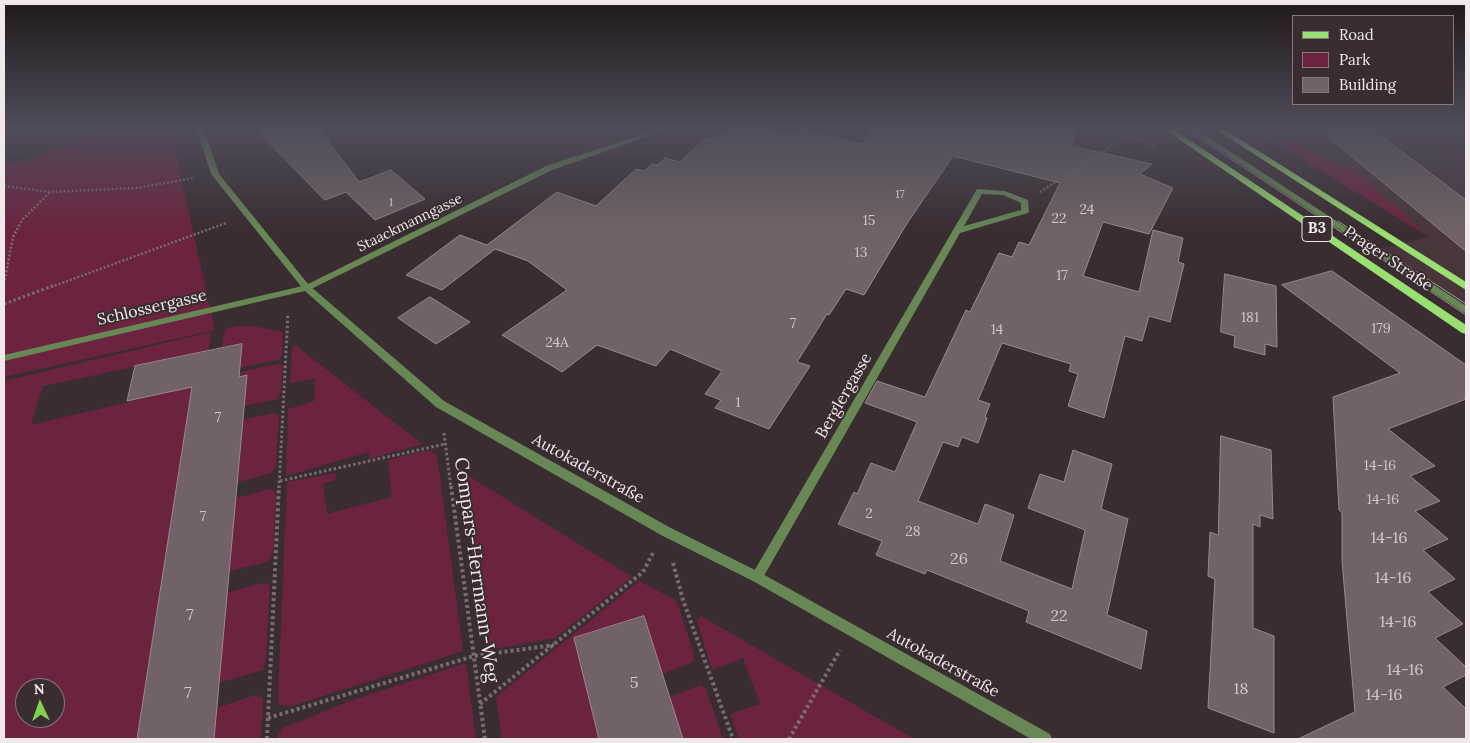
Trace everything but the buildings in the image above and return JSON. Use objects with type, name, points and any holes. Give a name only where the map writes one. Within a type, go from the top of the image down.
[{"type":"main road","name":"Prager Straße","points":[[1221,164],[1466,330]]},
{"type":"main road","name":"Prager Straße","points":[[1274,164],[1466,287]]},
{"type":"street","name":"Autokaderstraße","points":[[212,164],[215,174],[307,288],[440,404],[665,531],[758,577],[1045,739]]},
{"type":"street","name":"Staackmanngasse","points":[[307,288],[549,168],[562,164]]},
{"type":"street","points":[[1246,164],[1466,310]]},
{"type":"street","name":"Berglergasse","points":[[758,577],[980,191],[1005,193],[1025,202]]},
{"type":"street","points":[[957,231],[1025,211],[1025,202]]},
{"type":"street","name":"Schlossergasse","points":[[4,358],[307,288]]},
{"type":"path","points":[[1025,202],[1084,164]]},
{"type":"path","points":[[4,186],[50,192],[136,188],[215,174]]},
{"type":"path","points":[[4,284],[13,237],[22,220],[50,192]]},
{"type":"path","points":[[4,304],[247,215]]},
{"type":"path","points":[[267,739],[289,292]]},
{"type":"path","name":"Compars-Herrmann-Weg","points":[[440,404],[485,739]]},
{"type":"path","points":[[280,481],[445,444]]},
{"type":"path","points":[[480,704],[643,572],[665,531]]},
{"type":"path","points":[[665,531],[683,600],[733,739]]},
{"type":"path","points":[[789,739],[851,630]]},
{"type":"path","points":[[268,718],[474,656],[554,645]]},
{"type":"shaded area","points":[[1320,164],[1466,164],[1466,310],[1376,250],[1429,237]]},
{"type":"green space","points":[[4,164],[178,164],[215,330],[4,377]]},
{"type":"green space","points":[[1310,164],[1338,164],[1357,172],[1429,237]]},
{"type":"green space","points":[[238,326],[253,326],[283,332],[282,355],[280,359],[239,368],[242,344],[222,348],[225,329]]},
{"type":"green space","points":[[211,332],[209,351],[43,386],[31,425],[192,387],[137,739],[4,739],[4,381]]},
{"type":"green space","points":[[295,345],[422,444],[369,459],[369,452],[286,476],[288,409],[314,401],[315,378],[290,383],[292,348]]},
{"type":"green space","points":[[279,364],[283,365],[281,392],[277,399],[244,406],[247,375],[239,377],[239,372]]},
{"type":"green space","points":[[274,413],[279,416],[276,466],[271,473],[238,482],[243,420]]},
{"type":"green space","points":[[429,450],[437,455],[463,651],[292,706],[279,705],[287,482],[336,473],[335,480],[323,484],[327,514],[392,497],[388,460]]},
{"type":"green space","points":[[464,473],[632,577],[555,638],[489,650],[459,479]]},
{"type":"green space","points":[[270,489],[276,493],[273,554],[267,562],[229,571],[236,498]]},
{"type":"green space","points":[[639,581],[677,601],[694,655],[693,662],[662,674],[644,616],[574,639],[599,739],[502,739],[496,697]]},
{"type":"green space","points":[[263,583],[270,585],[266,659],[263,670],[218,683],[227,593]]},
{"type":"green space","points":[[701,616],[914,739],[739,739],[730,714],[760,704],[743,658],[712,670],[697,621]]},
{"type":"green space","points":[[466,663],[476,739],[278,739],[278,734],[285,727],[347,702]]},
{"type":"green space","points":[[701,685],[706,689],[723,739],[683,739],[669,697]]},
{"type":"green space","points":[[255,695],[263,698],[261,739],[214,739],[217,708]]},
{"type":"tram line","points":[[1238,164],[1466,315]]},
{"type":"tram line","points":[[1338,221],[1466,304]]}]
